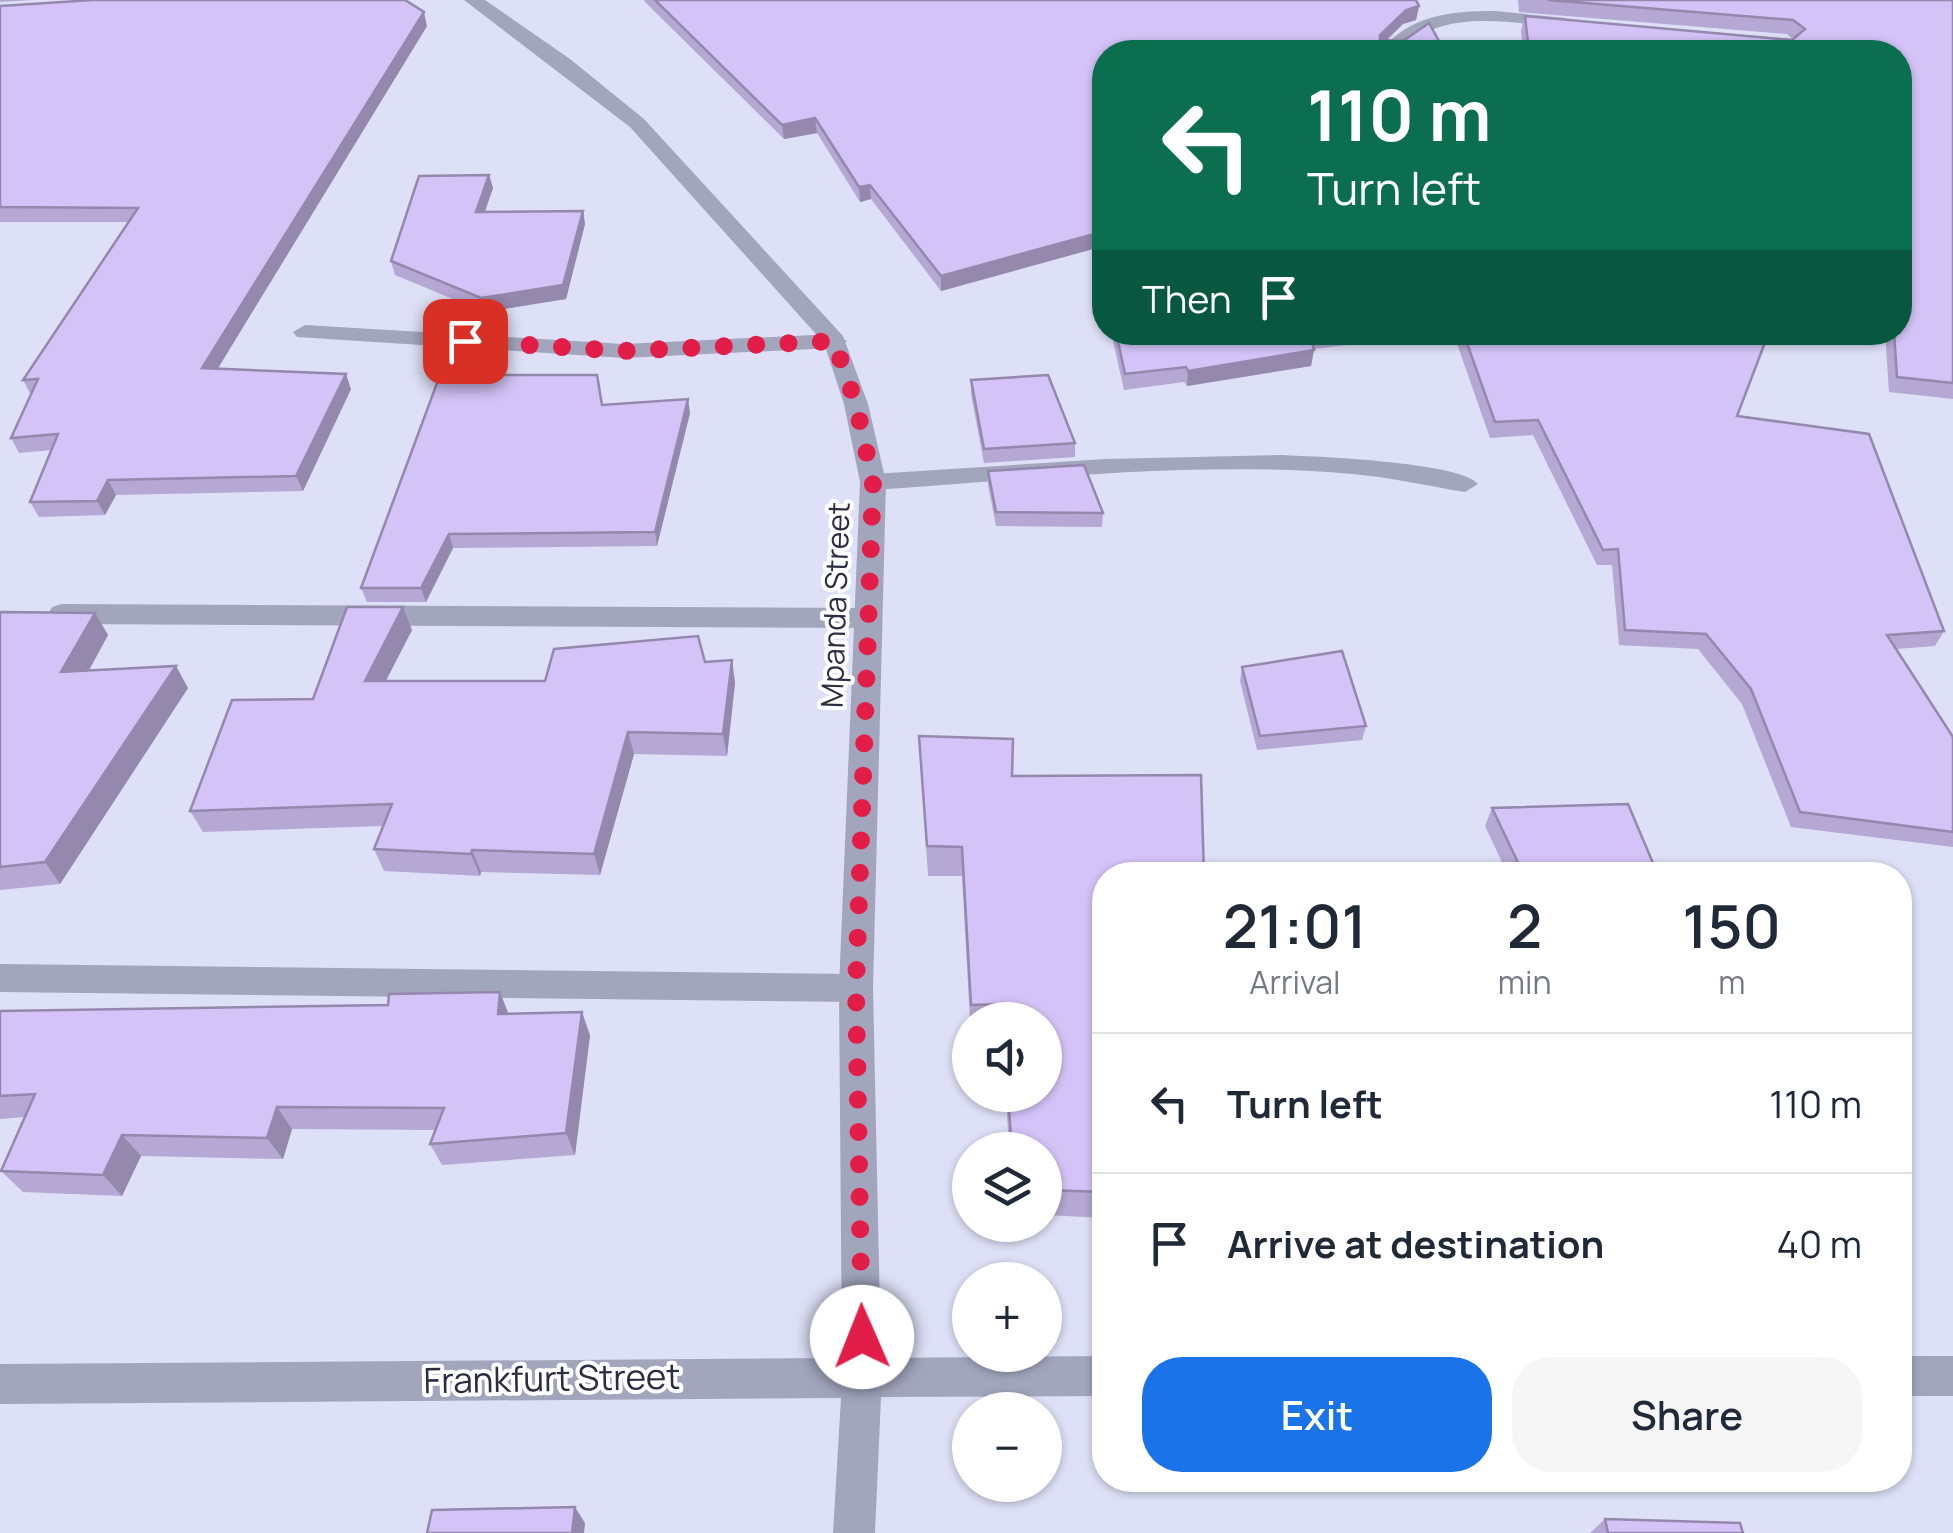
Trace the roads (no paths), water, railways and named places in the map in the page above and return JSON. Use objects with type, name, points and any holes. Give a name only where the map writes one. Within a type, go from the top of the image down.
[{"type":"street","name":"Mpanda Street","points":[[474,0],[637,123],[834,341],[856,404],[873,482],[856,988],[862,1376],[854,1533]]},
{"type":"street","points":[[1397,40],[1469,8],[1590,25]]},
{"type":"street","points":[[306,332],[624,351],[834,341]]},
{"type":"street","points":[[873,482],[1055,468],[1232,462],[1342,465],[1466,484]]},
{"type":"street","points":[[62,614],[867,618]]},
{"type":"street","points":[[0,978],[856,988]]},
{"type":"street","name":"Frankfurt Street","points":[[0,1384],[1092,1376]]},
{"type":"street","points":[[1912,1376],[1953,1376]]}]
